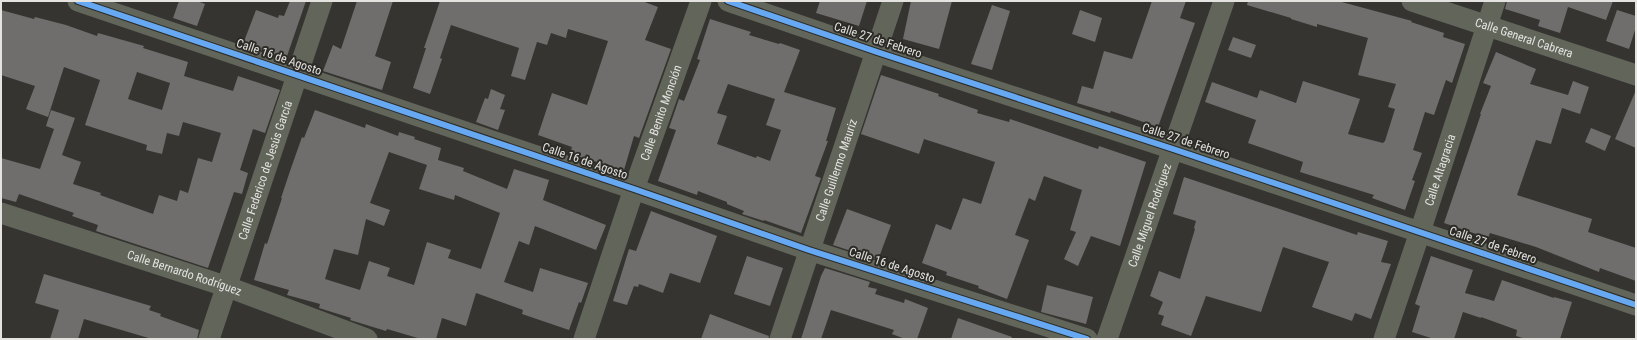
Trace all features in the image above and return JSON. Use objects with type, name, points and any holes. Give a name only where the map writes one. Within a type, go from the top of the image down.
[{"type":"street","name":"Calle 16 de Agosto","points":[[78,1],[634,189],[809,250],[1087,339]]},
{"type":"street","name":"Calle Federico de Jesús García","points":[[209,339],[225,286],[322,1]]},
{"type":"street","name":"Calle Benito Monción","points":[[584,339],[634,189],[701,1]]},
{"type":"street","name":"Calle 27 de Febrero","points":[[728,1],[1636,305]]},
{"type":"street","name":"Calle Guillermo Mauriz","points":[[780,339],[893,1]]},
{"type":"street","name":"Calle Miguel Rodríguez","points":[[1107,339],[1224,1]]},
{"type":"street","name":"Calle General Cabrera","points":[[1412,1],[1636,75]]},
{"type":"street","name":"Calle Altagracia","points":[[1384,339],[1495,1]]},
{"type":"street","name":"Calle Bernardo Rodríguez","points":[[1,213],[225,286],[367,339]]},
{"type":"building","points":[[179,1],[197,1],[205,4],[197,26],[173,18]]},
{"type":"building","points":[[290,1],[306,1],[286,59],[243,44],[256,10],[278,18],[279,15],[284,16]]},
{"type":"building","points":[[357,1],[393,1],[375,56],[391,62],[382,90],[323,71],[333,45],[341,49]]},
{"type":"building","points":[[440,1],[642,1],[658,7],[645,40],[671,49],[639,138],[634,136],[624,170],[570,154],[572,147],[538,135],[552,93],[587,105],[608,41],[568,29],[566,38],[551,33],[547,45],[537,42],[525,80],[511,76],[519,48],[451,25],[440,58],[442,59],[430,94],[413,88],[426,48],[424,48]]},
{"type":"building","points":[[820,1],[867,1],[859,26],[816,13]]},
{"type":"building","points":[[911,1],[952,1],[939,49],[903,39]]},
{"type":"building","points":[[1152,1],[1186,1],[1180,18],[1195,23],[1158,127],[1111,111],[1110,113],[1077,103],[1082,86],[1093,89],[1104,51],[1132,59]]},
{"type":"building","points":[[1248,1],[1338,1],[1412,21],[1411,22],[1444,33],[1443,37],[1465,44],[1452,83],[1446,80],[1434,115],[1425,112],[1413,150],[1422,153],[1412,180],[1415,181],[1405,210],[1372,198],[1374,195],[1300,172],[1303,162],[1248,143],[1256,120],[1205,102],[1212,82],[1257,98],[1260,90],[1296,103],[1303,81],[1360,99],[1348,134],[1383,143],[1385,141],[1395,109],[1388,107],[1396,84],[1358,75],[1368,38],[1317,24],[1317,27],[1291,19],[1247,5]]},
{"type":"building","points":[[1507,1],[1613,1],[1606,20],[1568,7],[1560,33],[1538,26],[1540,20],[1505,9]]},
{"type":"building","points":[[992,5],[1010,11],[992,70],[971,64]]},
{"type":"building","points":[[1,10],[34,19],[35,17],[66,25],[97,36],[98,33],[144,46],[143,48],[188,62],[184,76],[233,91],[238,76],[280,90],[265,133],[253,129],[240,170],[248,173],[242,194],[234,192],[208,268],[96,231],[98,225],[72,216],[74,213],[19,194],[16,202],[1,198],[1,158],[40,169],[54,129],[46,126],[51,110],[75,118],[62,155],[81,162],[73,184],[101,193],[100,195],[153,214],[159,195],[177,201],[180,190],[188,193],[198,158],[212,162],[221,133],[183,122],[179,136],[167,133],[162,154],[146,150],[147,145],[85,125],[100,80],[64,67],[48,117],[26,109],[35,86],[1,75]],"holes":[[[137,72],[170,83],[162,110],[128,99]]]},
{"type":"building","points":[[1080,10],[1102,18],[1095,42],[1072,34]]},
{"type":"building","points":[[1617,10],[1636,16],[1636,27],[1629,49],[1606,41]]},
{"type":"building","points":[[710,19],[751,32],[749,35],[800,50],[784,92],[836,108],[826,141],[828,141],[815,176],[821,178],[801,233],[742,214],[744,211],[727,204],[727,202],[698,191],[697,195],[658,181],[676,130],[669,128],[679,99],[684,101],[700,60],[697,59]],"holes":[[[728,84],[775,99],[766,125],[781,130],[770,161],[757,156],[756,158],[717,144],[727,116],[717,113]]]},
{"type":"building","points":[[1233,37],[1256,45],[1251,58],[1228,50]]},
{"type":"building","points":[[1496,52],[1536,69],[1530,84],[1568,95],[1573,81],[1589,87],[1580,114],[1562,108],[1551,144],[1536,140],[1517,195],[1592,219],[1588,232],[1636,248],[1636,281],[1600,268],[1599,272],[1536,247],[1490,233],[1488,238],[1444,223],[1480,114],[1491,86],[1483,83]]},
{"type":"building","points":[[881,75],[939,94],[938,96],[978,110],[977,113],[1009,122],[1010,119],[1098,149],[1099,146],[1146,162],[1120,246],[1091,236],[1078,266],[1064,259],[1076,232],[1070,230],[1082,190],[1044,176],[1035,201],[1029,198],[1015,235],[1029,240],[1007,299],[978,288],[979,286],[946,275],[947,272],[922,263],[936,224],[951,230],[963,198],[981,204],[995,162],[924,139],[919,154],[861,134]]},
{"type":"building","points":[[491,89],[505,95],[500,109],[505,110],[498,130],[476,122],[485,98],[488,99]]},
{"type":"building","points":[[1636,90],[1636,148],[1615,139]]},
{"type":"building","points":[[315,110],[365,128],[366,124],[398,136],[399,132],[415,137],[414,139],[441,148],[438,160],[464,168],[463,171],[507,189],[514,169],[549,180],[543,200],[606,225],[596,250],[535,226],[529,245],[519,241],[504,282],[533,292],[540,268],[588,283],[581,303],[579,302],[569,330],[522,314],[523,310],[476,293],[466,326],[442,318],[436,339],[421,339],[387,329],[386,331],[350,320],[351,318],[319,308],[320,304],[287,295],[289,290],[254,280],[290,171],[302,137],[304,138]],"holes":[[[389,152],[427,165],[419,189],[454,200],[455,195],[500,213],[481,269],[448,258],[451,250],[427,242],[414,285],[387,276],[390,268],[369,261],[360,290],[325,279],[334,249],[358,255],[366,219],[384,226],[390,210],[370,203]]]},
{"type":"building","points":[[1591,128],[1611,136],[1605,151],[1585,142]]},
{"type":"building","points":[[1184,177],[1357,235],[1358,232],[1388,241],[1381,262],[1391,264],[1371,319],[1355,313],[1352,321],[1312,307],[1329,262],[1283,247],[1261,312],[1206,296],[1191,336],[1161,325],[1164,316],[1158,314],[1163,302],[1150,296],[1159,271],[1180,279],[1195,229],[1196,221],[1173,214]]},
{"type":"building","points":[[847,209],[891,225],[878,260],[833,245]]},
{"type":"building","points":[[651,211],[717,236],[700,283],[670,273],[663,293],[639,284],[638,287],[634,286],[627,305],[613,301],[629,249],[636,251]]},
{"type":"building","points":[[747,256],[783,268],[770,306],[734,294]]},
{"type":"building","points":[[1431,256],[1473,270],[1465,293],[1494,301],[1502,280],[1554,298],[1572,302],[1560,339],[1526,339],[1516,336],[1517,330],[1463,312],[1454,339],[1434,339],[1412,332],[1420,306],[1415,304]]},
{"type":"building","points":[[825,268],[870,282],[868,287],[877,289],[875,294],[904,303],[905,299],[928,308],[917,339],[905,339],[892,334],[894,330],[831,310],[821,339],[801,339],[821,276]]},
{"type":"building","points":[[44,274],[151,306],[149,310],[161,314],[160,316],[199,330],[197,339],[152,339],[84,319],[78,339],[50,339],[59,310],[35,303]]},
{"type":"building","points":[[1047,285],[1093,297],[1086,324],[1041,312]]},
{"type":"building","points":[[710,314],[769,336],[768,339],[701,339]]},
{"type":"building","points":[[958,318],[1012,337],[1011,339],[951,339]]},
{"type":"cycle path","points":[[78,1],[634,189],[809,250],[1087,339]]},
{"type":"cycle path","points":[[728,1],[1636,305]]}]
